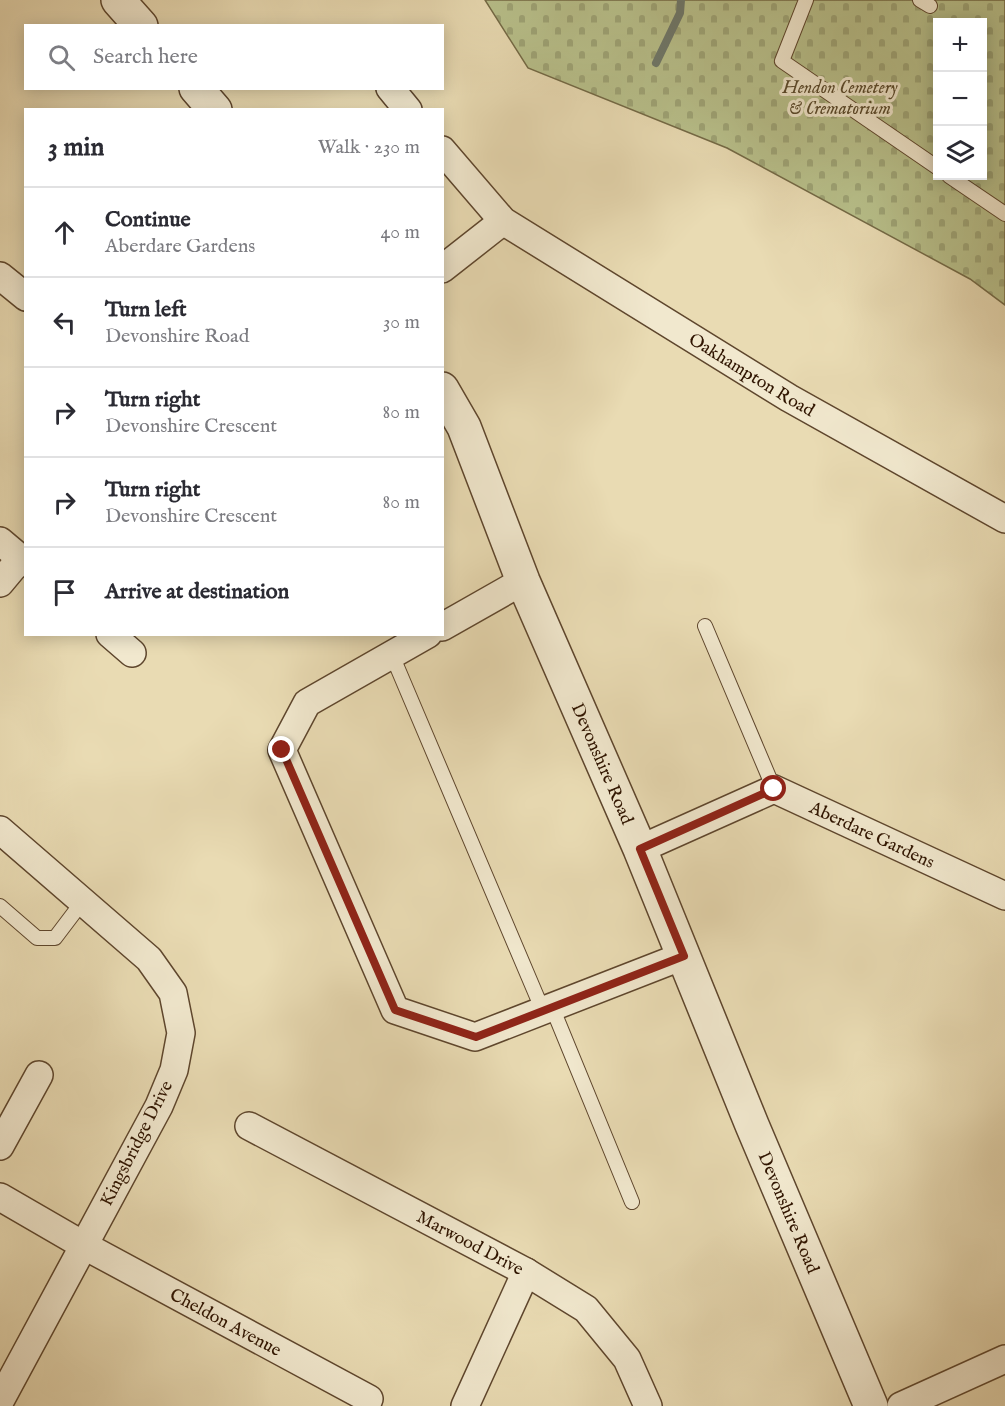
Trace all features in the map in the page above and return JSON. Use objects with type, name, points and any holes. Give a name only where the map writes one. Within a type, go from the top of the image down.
[{"type":"street","points":[[118,0],[139,24]]},
{"type":"street","points":[[198,90],[213,108]]},
{"type":"street","points":[[392,90],[406,108]]},
{"type":"street","name":"Oakhampton Road","points":[[444,152],[503,221],[789,398],[1005,519]]},
{"type":"street","points":[[444,267],[503,221]]},
{"type":"street","points":[[0,276],[24,295]]},
{"type":"street","name":"Devonshire Road","points":[[444,392],[464,427],[523,581],[640,849],[752,1125],[871,1406]]},
{"type":"street","points":[[0,583],[15,554]]},
{"type":"street","points":[[444,626],[523,581]]},
{"type":"street","points":[[112,636],[132,653]]},
{"type":"street","points":[[425,636],[307,703],[282,750],[395,1010],[476,1037],[684,956]]},
{"type":"street","points":[[640,849],[774,789]]},
{"type":"street","name":"Aberdare Gardens","points":[[774,789],[1005,896]]},
{"type":"street","name":"Kingsbridge Drive","points":[[0,830],[149,959],[173,993],[181,1033],[174,1070],[159,1106],[0,1401]]},
{"type":"street","points":[[0,1146],[39,1075]]},
{"type":"street","name":"Marwood Drive","points":[[249,1126],[526,1272],[586,1310],[627,1359],[648,1406]]},
{"type":"street","name":"Cheldon Avenue","points":[[0,1197],[372,1404]]},
{"type":"street","points":[[465,1406],[526,1272]]},
{"type":"street","points":[[901,1406],[1005,1359]]},
{"type":"lane","points":[[806,0],[782,62],[933,165]]},
{"type":"lane","points":[[954,180],[1005,214]]},
{"type":"lane","points":[[705,626],[774,789]]},
{"type":"lane","points":[[392,655],[632,1202]]},
{"type":"lane","points":[[0,906],[38,938],[55,938],[83,901]]},
{"type":"green space","name":"Hendon Cemetery & Crematorium","points":[[485,0],[1005,0],[1005,305],[970,279],[727,148],[528,68]]},
{"type":"waterway","points":[[656,63],[680,13],[681,0]]},
{"type":"route","points":[[282,750],[395,1010],[476,1037],[684,956],[640,849],[774,789]]}]
